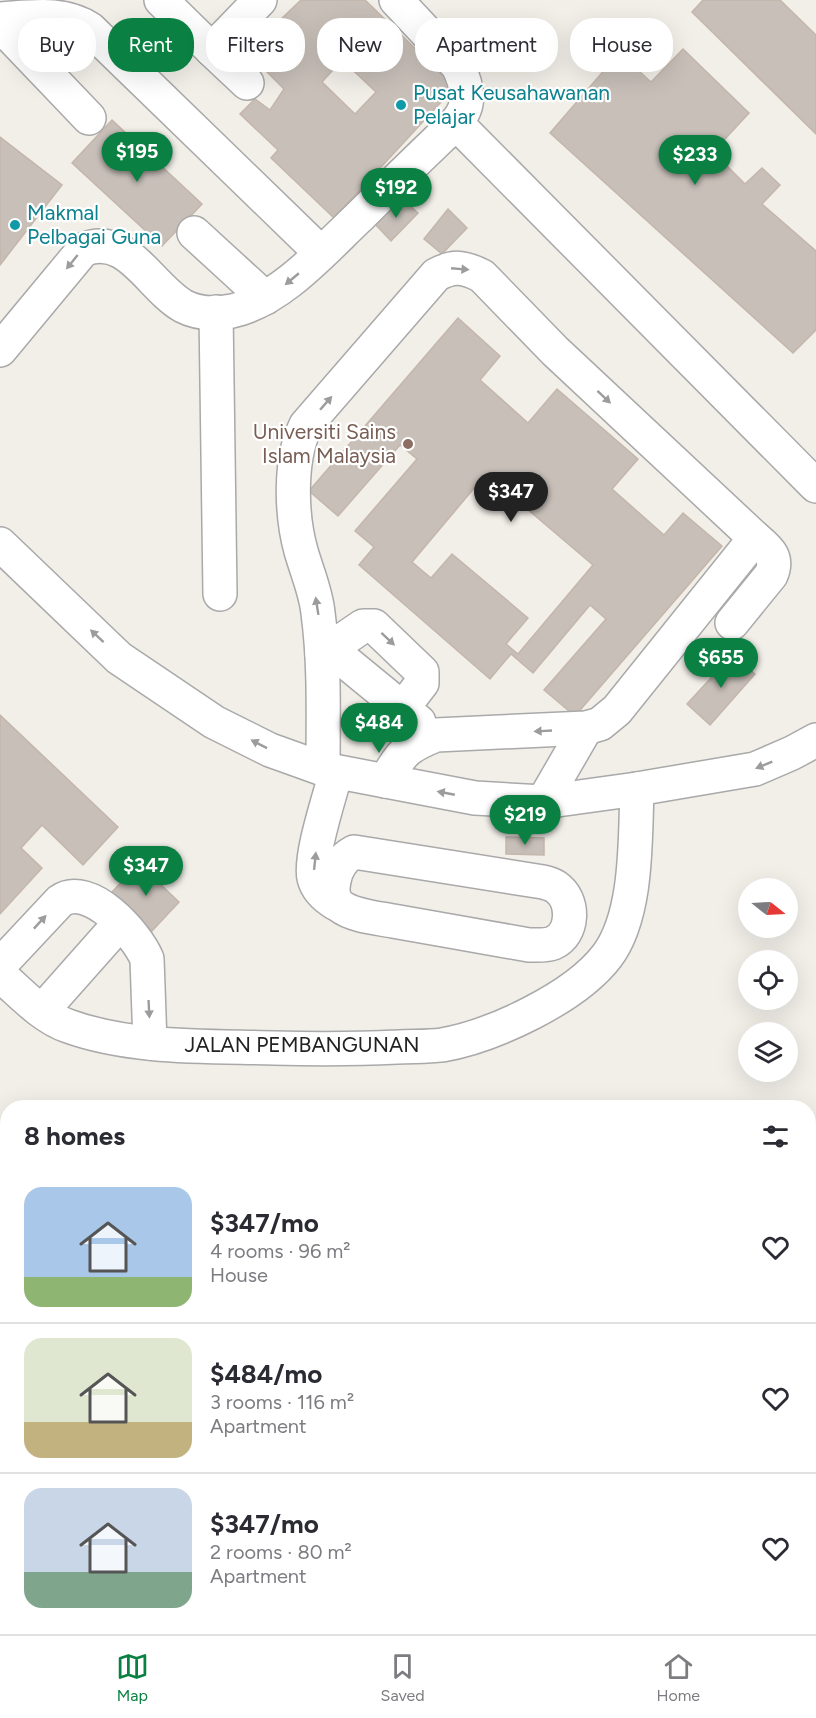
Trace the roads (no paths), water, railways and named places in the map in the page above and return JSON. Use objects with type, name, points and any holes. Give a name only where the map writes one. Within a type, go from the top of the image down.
[{"type":"street","points":[[161,0],[206,44]]},
{"type":"street","points":[[243,18],[260,0]]},
{"type":"street","points":[[0,350],[82,250],[94,245],[104,245],[127,255],[184,306],[204,313],[231,311],[265,298],[278,291],[321,253],[457,124],[465,111],[468,95],[458,66],[396,0]]},
{"type":"street","points":[[0,19],[54,16],[80,22],[90,29],[321,253]]},
{"type":"street","points":[[0,25],[90,118]]},
{"type":"street","points":[[235,72],[247,83]]},
{"type":"street","points":[[457,124],[816,486]]},
{"type":"street","points":[[194,233],[265,298]]},
{"type":"street","points":[[732,622],[771,575],[775,561],[773,554],[755,537],[555,351],[482,276],[470,270],[448,268],[436,275],[306,425],[299,438],[296,451],[294,484],[297,532],[314,589],[349,775],[340,825],[345,842],[354,852],[543,882],[558,888],[570,909],[570,921],[563,936],[555,942],[544,946],[530,945],[372,916],[341,907],[326,898],[319,889],[314,877],[314,861],[349,775],[436,735],[586,728],[600,724],[617,710],[755,537]]},
{"type":"street","points":[[216,312],[220,594]]},
{"type":"street","points":[[0,544],[119,658],[214,722],[270,750],[349,775],[475,798],[543,802],[755,769],[816,740]]},
{"type":"street","points":[[326,652],[363,626],[374,626],[422,672],[422,683],[402,708]]},
{"type":"street","points":[[326,652],[419,722],[426,739]]},
{"type":"street","points":[[543,802],[586,728]]},
{"type":"street","name":"JALAN PEMBANGUNAN","points":[[0,975],[52,1019],[68,1027],[150,1043],[178,1046],[332,1050],[442,1045],[487,1032],[555,999],[588,976],[608,955],[620,933],[635,865],[637,789]]},
{"type":"street","points":[[341,907],[335,900],[332,889],[335,875],[346,857],[354,852]]},
{"type":"street","points":[[0,965],[60,901],[75,895],[94,900],[120,923],[143,949],[147,959],[150,1043]]},
{"type":"street","points":[[42,1011],[120,923]]},
{"type":"place","name":"Pusat Keusahawanan Pelajar","points":[[401,105]]},
{"type":"place","name":"Makmal Pelbagai Guna","points":[[15,225]]},
{"type":"place","name":"Universiti Sains Islam Malaysia","points":[[408,444]]}]
